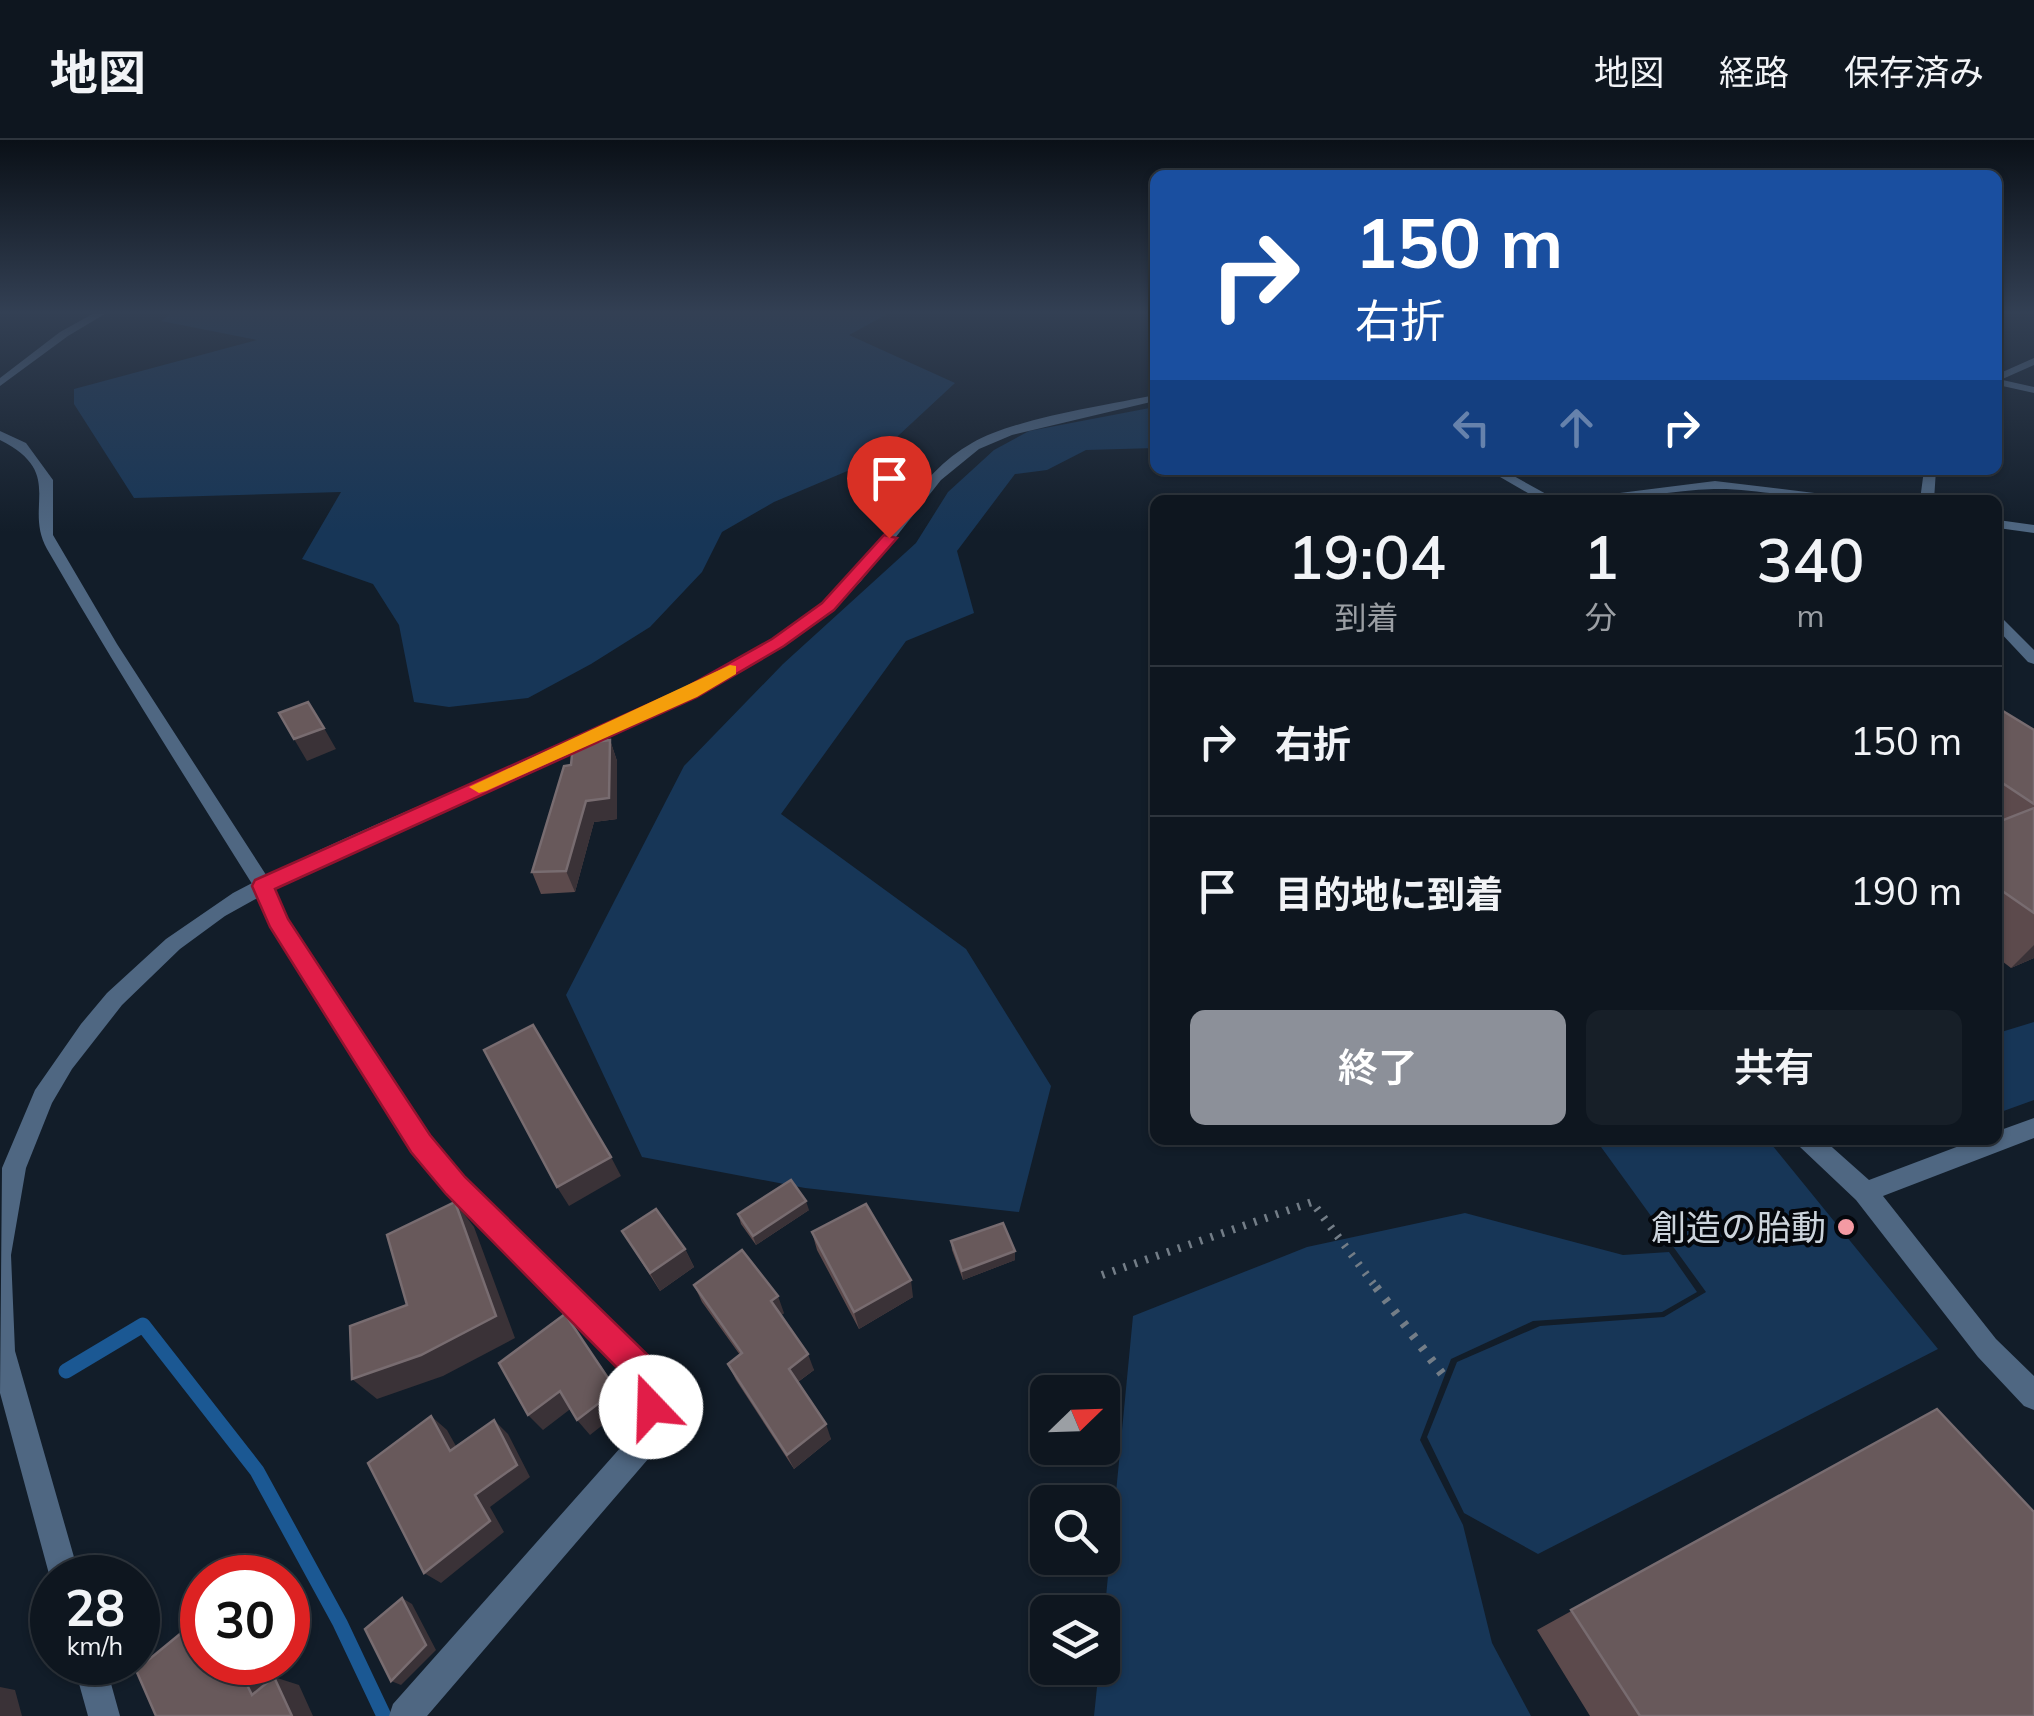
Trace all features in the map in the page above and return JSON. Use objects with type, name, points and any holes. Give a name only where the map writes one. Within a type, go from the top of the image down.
[{"type":"street","points":[[59,1555],[2,1351],[0,1255],[14,1168],[44,1095],[96,1022],[156,959],[204,920],[263,886],[690,693],[778,643],[828,606],[856,578],[937,478],[975,446],[1042,423],[1150,399]]},
{"type":"street","points":[[0,435],[22,446],[46,480],[46,535],[109,644],[263,886],[278,921],[420,1144],[456,1186],[651,1380],[651,1434],[405,1716]]},
{"type":"street","points":[[1503,475],[1541,495]]},
{"type":"street","points":[[1636,495],[1715,485],[1798,495]]},
{"type":"street","points":[[2002,525],[2034,530]]},
{"type":"street","points":[[2002,626],[2034,659]]},
{"type":"street","points":[[2002,1140],[2034,1128]]},
{"type":"street","points":[[1813,1145],[1864,1192],[1988,1348],[2034,1396]]},
{"type":"street","points":[[1864,1192],[1989,1145]]},
{"type":"street","points":[[95,1685],[104,1716]]},
{"type":"path","points":[[1102,1275],[1312,1202],[1446,1379]]},
{"type":"shaded area","points":[[87,386],[952,386],[871,461],[774,502],[722,532],[702,572],[650,627],[528,698],[449,707],[414,702],[399,625],[373,584],[302,559],[341,492],[134,498],[74,404],[74,389]]},
{"type":"shaded area","points":[[1150,408],[1150,448],[1086,450],[1047,470],[1015,474],[957,551],[974,613],[906,641],[781,814],[966,949],[1051,1086],[1019,1212],[805,1188],[642,1157],[566,995],[684,766],[783,664],[916,543],[948,492],[994,450],[1029,431]]},
{"type":"shaded area","points":[[2034,1022],[2034,1100],[2002,1112],[2002,1032]]},
{"type":"shaded area","points":[[1600,1145],[1772,1145],[1938,1349],[1538,1554],[1464,1513],[1427,1437],[1457,1362],[1540,1326],[1664,1317],[1706,1292]]},
{"type":"shaded area","points":[[1465,1213],[1623,1255],[1669,1252],[1697,1292],[1662,1312],[1533,1321],[1451,1359],[1420,1440],[1463,1525],[1492,1643],[1531,1716],[1094,1716],[1097,1685],[1120,1685],[1120,1595],[1106,1595],[1108,1575],[1120,1575],[1120,1485],[1117,1485],[1133,1316],[1307,1247]]},
{"type":"building","points":[[308,702],[324,728],[294,739],[279,713]]},
{"type":"building","points":[[2002,710],[2034,730],[2034,804],[2002,783]]},
{"type":"building","points":[[610,740],[609,798],[586,801],[566,871],[532,872],[564,766],[571,765],[573,745]]},
{"type":"building","points":[[2034,808],[2034,913],[2002,891],[2002,820]]},
{"type":"building","points":[[533,1025],[611,1157],[557,1187],[484,1050]]},
{"type":"building","points":[[791,1180],[806,1201],[753,1236],[738,1214]]},
{"type":"building","points":[[455,1202],[496,1316],[421,1355],[352,1379],[350,1326],[407,1305],[387,1235]]},
{"type":"building","points":[[866,1204],[911,1280],[854,1312],[812,1232]]},
{"type":"building","points":[[656,1209],[685,1249],[650,1273],[622,1231]]},
{"type":"building","points":[[1003,1223],[1015,1251],[962,1271],[951,1241]]},
{"type":"building","points":[[742,1250],[778,1296],[771,1301],[808,1354],[789,1369],[826,1424],[787,1455],[728,1364],[742,1353],[694,1285]]},
{"type":"building","points":[[565,1314],[616,1390],[577,1420],[560,1391],[528,1415],[499,1363]]},
{"type":"building","points":[[1937,1409],[2034,1512],[2034,1716],[1640,1716],[1571,1610]]},
{"type":"building","points":[[431,1416],[450,1451],[494,1420],[517,1465],[475,1495],[490,1521],[424,1573],[368,1463]]},
{"type":"building","points":[[402,1598],[426,1645],[391,1681],[365,1629]]},
{"type":"building","points":[[180,1634],[180,1685],[247,1685],[252,1695],[264,1685],[278,1685],[292,1716],[156,1716],[143,1685],[160,1685],[160,1650]]},
{"type":"waterway","points":[[66,1371],[143,1325],[257,1471],[340,1623],[384,1716]]},
{"type":"slow traffic","points":[[479,787],[690,693],[730,670]]},
{"type":"place","name":"創造の胎動","points":[[1846,1227]]},
{"type":"route","points":[[651,1407],[651,1380],[456,1186],[420,1144],[278,921],[263,886],[690,693],[778,643],[828,606],[889,538]]}]
